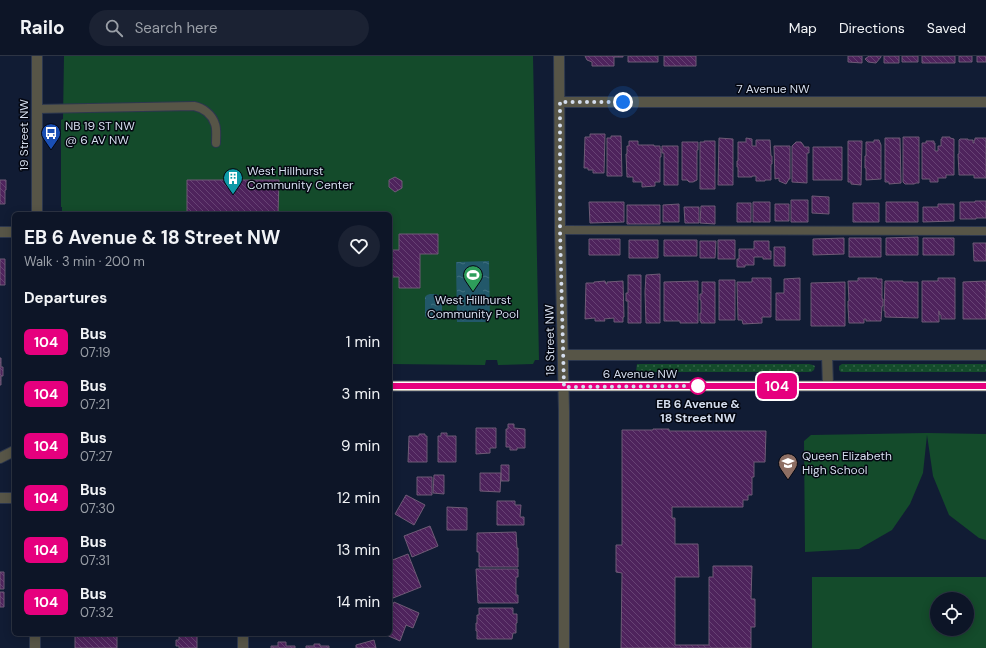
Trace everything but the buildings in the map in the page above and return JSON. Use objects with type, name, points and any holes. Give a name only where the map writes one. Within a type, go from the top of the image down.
[{"type":"street","name":"19 Street NW","points":[[37,56],[37,212]]},
{"type":"street","name":"18 Street NW","points":[[559,56],[560,230],[564,387],[564,648]]},
{"type":"street","name":"7 Avenue NW","points":[[560,102],[986,102]]},
{"type":"street","points":[[0,232],[12,232]]},
{"type":"street","name":"6 Avenue NW","points":[[563,355],[986,355]]},
{"type":"street","points":[[827,355],[828,386]]},
{"type":"street","name":"6 Avenue NW","points":[[392,386],[986,386]]},
{"type":"street","points":[[0,458],[12,452]]},
{"type":"street","points":[[0,498],[12,498]]},
{"type":"street","points":[[35,636],[35,648]]},
{"type":"street","points":[[244,636],[244,648]]},
{"type":"lane","points":[[37,109],[194,106],[202,108],[211,115],[216,125],[216,143]]},
{"type":"lane","points":[[560,230],[986,231]]},
{"type":"green space","points":[[64,56],[533,56],[539,360],[535,360],[533,364],[498,365],[497,360],[486,360],[485,365],[392,364],[392,212],[62,212],[61,120],[63,119]]},
{"type":"green space","points":[[637,364],[809,364],[815,366],[814,370],[811,372],[636,372]]},
{"type":"green space","points":[[842,364],[986,364],[986,372],[841,372],[839,370],[839,366]]},
{"type":"green space","points":[[927,433],[986,434],[986,540],[979,538],[949,515],[933,476],[927,435],[923,473],[910,504],[892,530],[859,549],[805,552],[804,441],[811,435]]},
{"type":"green space","points":[[812,577],[986,577],[986,648],[812,648]]},
{"type":"water","name":"West Hillhurst Community Pool","points":[[489,261],[490,322],[457,322],[456,262]]},
{"type":"water","points":[[430,294],[436,294],[442,297],[442,317],[438,319],[431,320],[425,316],[425,297]]},
{"type":"bus line","name":"104","points":[[392,386],[986,386]]},
{"type":"place","name":"NB 19 ST NW @ 6 AV NW","points":[[51,150]]},
{"type":"place","name":"West Hillhurst Community Center","points":[[233,195]]},
{"type":"place","name":"West Hillhurst Community Pool","points":[[473,292]]},
{"type":"place","name":"EB 6 Avenue & 18 Street NW","points":[[698,386]]},
{"type":"place","name":"Queen Elizabeth High School","points":[[788,480]]},
{"type":"route","points":[[623,102],[560,102],[560,230],[564,387],[698,386]]}]
